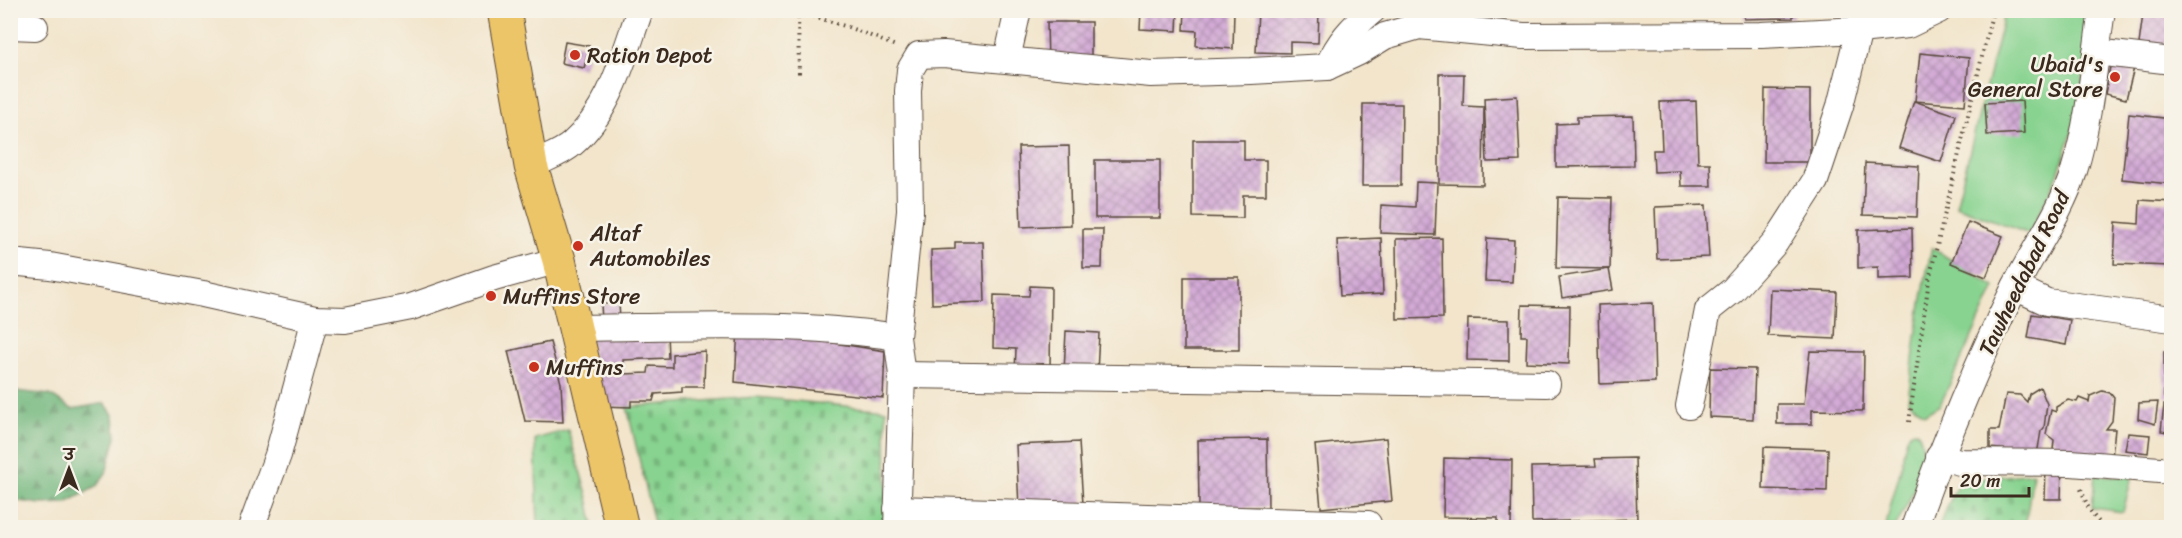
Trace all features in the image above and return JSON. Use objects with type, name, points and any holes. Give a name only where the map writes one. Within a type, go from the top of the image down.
[{"type":"highway","points":[[504,10],[531,166],[559,260],[622,528]]},
{"type":"street","points":[[531,166],[570,146],[593,122],[613,88],[640,10]]},
{"type":"street","points":[[1007,59],[1018,10]]},
{"type":"street","points":[[1327,67],[1339,43],[1352,27],[1373,10]]},
{"type":"street","points":[[1368,524],[897,518],[902,375],[897,337],[910,211],[908,91],[910,70],[919,56],[944,54],[1151,74],[1327,67],[1359,52],[1385,36],[1419,26],[1523,36],[1761,35],[1908,25],[1939,10]]},
{"type":"street","name":"Tawheedabad Road","points":[[1914,528],[1939,457],[2015,286],[2053,219],[2073,174],[2085,132],[2102,10]]},
{"type":"street","points":[[1689,406],[1708,310],[1733,290],[1775,243],[1815,181],[1840,106],[1859,30]]},
{"type":"street","points":[[2096,52],[2172,61]]},
{"type":"street","points":[[10,262],[50,266],[191,292],[315,319],[345,320],[411,306],[494,278],[559,260]]},
{"type":"street","points":[[2015,286],[2047,302],[2172,320]]},
{"type":"street","points":[[251,528],[278,455],[315,319]]},
{"type":"street","points":[[575,328],[792,326],[897,337]]},
{"type":"street","points":[[902,375],[1546,384]]},
{"type":"street","points":[[1939,457],[1960,462],[2072,463],[2172,471]]},
{"type":"path","points":[[1909,422],[1929,280],[1993,10]]},
{"type":"path","points":[[798,74],[798,11],[848,27],[919,56]]},
{"type":"path","points":[[2072,463],[2091,513],[2100,524],[2108,528]]},
{"type":"green space","points":[[2005,11],[2091,11],[2079,112],[2058,174],[2029,234],[1956,206]]},
{"type":"green space","points":[[1932,248],[1995,287],[1940,405],[1925,414],[1908,401],[1921,305]]},
{"type":"green space","points":[[16,391],[50,395],[72,409],[105,403],[114,416],[116,437],[106,473],[96,487],[66,503],[41,504],[11,500],[11,394]]},
{"type":"green space","points":[[756,397],[886,410],[887,527],[655,527],[627,407]]},
{"type":"green space","points":[[568,430],[594,527],[538,527],[535,439]]},
{"type":"green space","points":[[1917,431],[1922,442],[1922,467],[1908,504],[1896,526],[1886,527],[1906,440],[1910,432]]},
{"type":"green space","points":[[2033,473],[2025,527],[1938,528],[1959,481]]},
{"type":"green space","points":[[2095,475],[2132,477],[2123,512],[2092,508]]},
{"type":"building","points":[[1141,10],[1178,10],[1177,31],[1140,29]]},
{"type":"building","points":[[1185,10],[1234,10],[1233,49],[1196,46],[1197,31],[1184,30]]},
{"type":"building","points":[[1258,10],[1319,10],[1318,43],[1290,42],[1290,53],[1256,52]]},
{"type":"building","points":[[1744,10],[1793,10],[1793,18],[1744,19]]},
{"type":"building","points":[[2129,10],[2172,10],[2172,49],[2139,44],[2143,14]]},
{"type":"building","points":[[1047,22],[1091,22],[1091,63],[1048,63]]},
{"type":"building","name":"Ration Depot","points":[[565,42],[590,46],[584,68],[561,63]]},
{"type":"building","points":[[1920,53],[1969,58],[1965,105],[1915,101]]},
{"type":"building","points":[[2112,56],[2136,60],[2126,99],[2105,94]]},
{"type":"building","points":[[1439,74],[1464,74],[1463,106],[1484,107],[1483,185],[1439,184]]},
{"type":"building","points":[[1765,89],[1810,90],[1810,162],[1764,162]]},
{"type":"building","points":[[1517,96],[1520,161],[1487,162],[1484,98]]},
{"type":"building","points":[[1696,101],[1698,163],[1710,163],[1711,186],[1681,186],[1680,171],[1654,172],[1653,150],[1662,150],[1660,102]]},
{"type":"building","points":[[1914,101],[1956,115],[1941,162],[1899,148]]},
{"type":"building","points":[[2022,101],[2024,133],[1987,135],[1985,103]]},
{"type":"building","points":[[1363,104],[1402,104],[1401,186],[1362,186]]},
{"type":"building","points":[[2129,114],[2172,119],[2170,184],[2122,179]]},
{"type":"building","points":[[1633,116],[1634,166],[1556,167],[1556,124],[1577,123],[1577,117]]},
{"type":"building","points":[[1193,140],[1244,140],[1244,160],[1266,160],[1266,195],[1243,195],[1243,218],[1193,217]]},
{"type":"building","points":[[1069,146],[1071,225],[1021,227],[1018,147]]},
{"type":"building","points":[[1095,160],[1160,160],[1160,218],[1095,218]]},
{"type":"building","points":[[1865,163],[1919,166],[1917,217],[1863,215]]},
{"type":"building","points":[[1416,182],[1437,183],[1435,235],[1380,233],[1381,205],[1415,207]]},
{"type":"building","points":[[1558,197],[1612,198],[1610,269],[1556,268]]},
{"type":"building","points":[[2140,200],[2172,202],[2171,266],[2114,264],[2116,222],[2139,224]]},
{"type":"building","points":[[1706,205],[1709,257],[1657,259],[1655,207]]},
{"type":"building","points":[[1968,222],[2003,236],[1986,277],[1951,263]]},
{"type":"building","points":[[1912,228],[1913,278],[1878,279],[1878,267],[1858,268],[1858,230]]},
{"type":"building","points":[[1083,229],[1103,229],[1102,268],[1083,268]]},
{"type":"building","points":[[1381,238],[1383,294],[1340,296],[1337,240]]},
{"type":"building","points":[[1442,238],[1443,318],[1397,319],[1396,239]]},
{"type":"building","points":[[1487,238],[1514,240],[1512,282],[1485,281]]},
{"type":"building","points":[[955,242],[983,242],[985,302],[932,304],[931,250],[955,249]]},
{"type":"building","points":[[1609,269],[1613,290],[1562,298],[1559,277]]},
{"type":"building","points":[[1184,277],[1239,277],[1239,350],[1184,350]]},
{"type":"building","points":[[1030,286],[1051,287],[1050,372],[1015,372],[1016,349],[993,348],[994,295],[1029,296]]},
{"type":"building","points":[[1770,289],[1837,292],[1835,339],[1768,336]]},
{"type":"building","points":[[619,303],[620,320],[602,321],[601,304]]},
{"type":"building","points":[[1653,303],[1655,382],[1600,384],[1598,305]]},
{"type":"building","points":[[1522,305],[1570,306],[1569,364],[1526,362],[1527,336],[1521,336]]},
{"type":"building","points":[[2032,314],[2070,320],[2066,345],[2028,338]]},
{"type":"building","points":[[1468,319],[1509,320],[1509,361],[1467,360]]},
{"type":"building","points":[[738,328],[885,351],[883,398],[735,382]]},
{"type":"building","points":[[1066,331],[1099,333],[1097,373],[1064,372]]},
{"type":"building","points":[[667,332],[668,358],[623,360],[624,374],[648,373],[649,366],[672,367],[672,354],[705,351],[704,387],[682,387],[682,392],[655,394],[653,401],[631,401],[631,407],[601,406],[589,334]]},
{"type":"building","name":"Muffins","points":[[550,342],[561,383],[563,422],[525,421],[508,351]]},
{"type":"building","points":[[1810,351],[1864,352],[1863,411],[1812,410],[1812,424],[1777,424],[1777,404],[1804,404]]},
{"type":"building","points":[[2164,352],[2172,352],[2172,397],[2164,397]]},
{"type":"building","points":[[1710,368],[1755,369],[1753,419],[1709,417]]},
{"type":"building","points":[[2040,387],[2047,404],[2038,449],[2012,460],[2009,450],[1990,448],[1990,430],[1999,430],[2006,394],[2020,395],[2027,402],[2029,394]]},
{"type":"building","points":[[2102,391],[2110,393],[2114,398],[2112,421],[2106,429],[2115,429],[2112,457],[2061,457],[2053,450],[2054,440],[2046,434],[2051,410],[2056,412],[2056,407],[2068,400],[2077,402],[2079,398],[2089,402],[2090,396]]},
{"type":"building","points":[[2158,402],[2155,424],[2138,419],[2139,403]]},
{"type":"building","points":[[2164,405],[2172,406],[2172,433],[2161,431]]},
{"type":"building","points":[[2128,433],[2150,435],[2148,453],[2125,450]]},
{"type":"building","points":[[1386,438],[1392,501],[1321,508],[1315,445]]},
{"type":"building","points":[[1267,439],[1268,507],[1199,508],[1198,440]]},
{"type":"building","points":[[1079,442],[1083,504],[1019,507],[1016,445]]},
{"type":"building","points":[[1764,447],[1828,449],[1827,491],[1763,489]]},
{"type":"building","points":[[1444,458],[1512,460],[1511,527],[1498,527],[1498,518],[1443,517]]},
{"type":"building","points":[[1635,458],[1637,519],[1532,522],[1531,467],[1596,466],[1595,459]]},
{"type":"building","points":[[2046,467],[2062,467],[2061,499],[2045,499]]},
{"type":"place","name":"Ration Depot","points":[[575,55]]},
{"type":"place","name":"Ubaid's General Store","points":[[2115,77]]},
{"type":"place","name":"Altaf Automobiles","points":[[578,246]]},
{"type":"place","name":"Muffins Store","points":[[491,296]]},
{"type":"place","name":"Muffins","points":[[534,367]]}]
